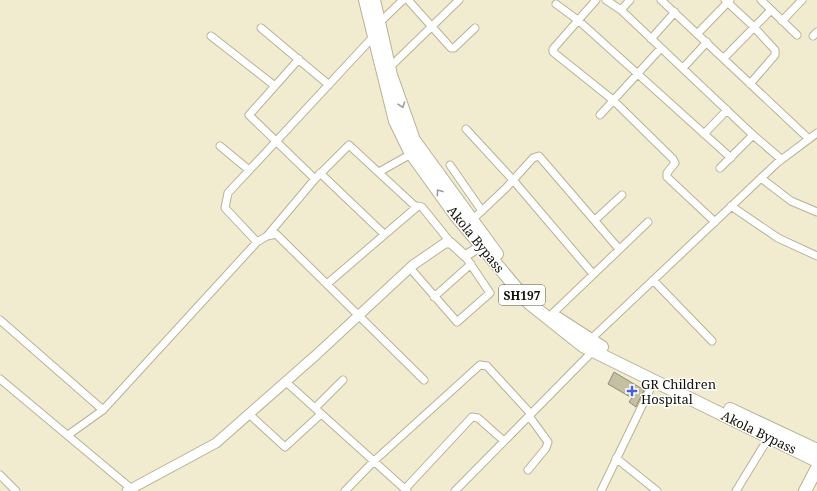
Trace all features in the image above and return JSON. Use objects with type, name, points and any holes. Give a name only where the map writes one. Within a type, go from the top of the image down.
[{"type":"main road","name":"Akola Bypass","points":[[365,0],[378,43],[396,123],[412,154],[454,214],[531,306],[576,342],[591,345],[653,372],[817,450]]},
{"type":"main road","name":"Akola Bypass","points":[[374,0],[379,23],[378,43],[390,68],[414,140],[471,221],[514,276],[544,308],[591,345],[654,381],[817,461]]},
{"type":"main road","points":[[805,491],[817,468]]},
{"type":"main road","points":[[814,491],[817,485]]},
{"type":"street","points":[[379,23],[403,0]]},
{"type":"street","points":[[408,0],[431,27],[452,48],[475,28]]},
{"type":"street","points":[[390,68],[459,0]]},
{"type":"street","points":[[596,0],[553,49],[553,52],[613,100],[674,160],[667,177],[715,222]]},
{"type":"street","points":[[606,0],[621,10],[753,136],[781,159]]},
{"type":"street","points":[[621,10],[630,0]]},
{"type":"street","points":[[760,0],[797,35]]},
{"type":"street","points":[[782,21],[802,0]]},
{"type":"street","points":[[664,1],[809,139]]},
{"type":"street","points":[[698,33],[727,1],[754,27],[776,52],[750,84]]},
{"type":"street","points":[[556,4],[578,20],[731,158]]},
{"type":"street","points":[[724,58],[771,10]]},
{"type":"street","points":[[651,39],[675,12]]},
{"type":"street","points":[[261,28],[329,85]]},
{"type":"street","points":[[211,36],[275,86]]},
{"type":"street","points":[[683,68],[707,42]]},
{"type":"street","points":[[257,242],[225,208],[228,193],[329,85],[378,43]]},
{"type":"street","points":[[600,115],[661,48]]},
{"type":"street","points":[[298,59],[249,115],[276,142],[318,176],[384,234]]},
{"type":"street","points":[[704,134],[727,110]]},
{"type":"street","points":[[466,129],[513,180],[593,274]]},
{"type":"street","points":[[455,491],[574,369],[591,345],[653,280],[781,159],[817,133]]},
{"type":"street","points":[[720,168],[753,136]]},
{"type":"street","points":[[267,236],[318,176],[350,144],[416,207]]},
{"type":"street","points":[[220,146],[249,170]]},
{"type":"street","points":[[379,172],[412,154]]},
{"type":"street","points":[[471,221],[533,158],[539,156],[619,249]]},
{"type":"street","points":[[450,165],[482,210]]},
{"type":"street","points":[[761,178],[791,201],[817,212]]},
{"type":"street","points":[[595,220],[622,195]]},
{"type":"street","points":[[731,206],[781,240],[817,256]]},
{"type":"street","points":[[327,284],[416,207],[422,207],[451,243],[465,256],[490,294],[460,322],[454,321],[410,268]]},
{"type":"street","points":[[552,314],[648,222]]},
{"type":"street","points":[[68,435],[103,410],[257,242],[267,236],[276,234],[360,315],[424,380]]},
{"type":"street","points":[[0,379],[68,435],[131,490],[216,443],[286,382],[410,268],[445,244],[451,243]]},
{"type":"street","points":[[465,256],[481,246]]},
{"type":"street","points":[[434,297],[471,264]]},
{"type":"street","points":[[653,280],[712,341]]},
{"type":"street","points":[[0,320],[103,410]]},
{"type":"street","points":[[345,491],[374,461],[480,365],[487,366],[530,415],[548,442],[546,448],[528,470]]},
{"type":"street","points":[[315,408],[343,380]]},
{"type":"street","points":[[601,491],[654,381]]},
{"type":"street","points":[[286,382],[404,490],[472,417],[478,418],[504,441]]},
{"type":"street","points":[[249,414],[285,447],[321,414]]},
{"type":"street","points":[[736,491],[769,437]]},
{"type":"street","points":[[616,458],[657,491]]},
{"type":"street","points":[[0,475],[16,491]]},
{"type":"building","points":[[614,372],[644,390],[636,407],[629,402],[632,398],[608,384]]},
{"type":"place","name":"GR Children Hospital","points":[[632,391]]}]
